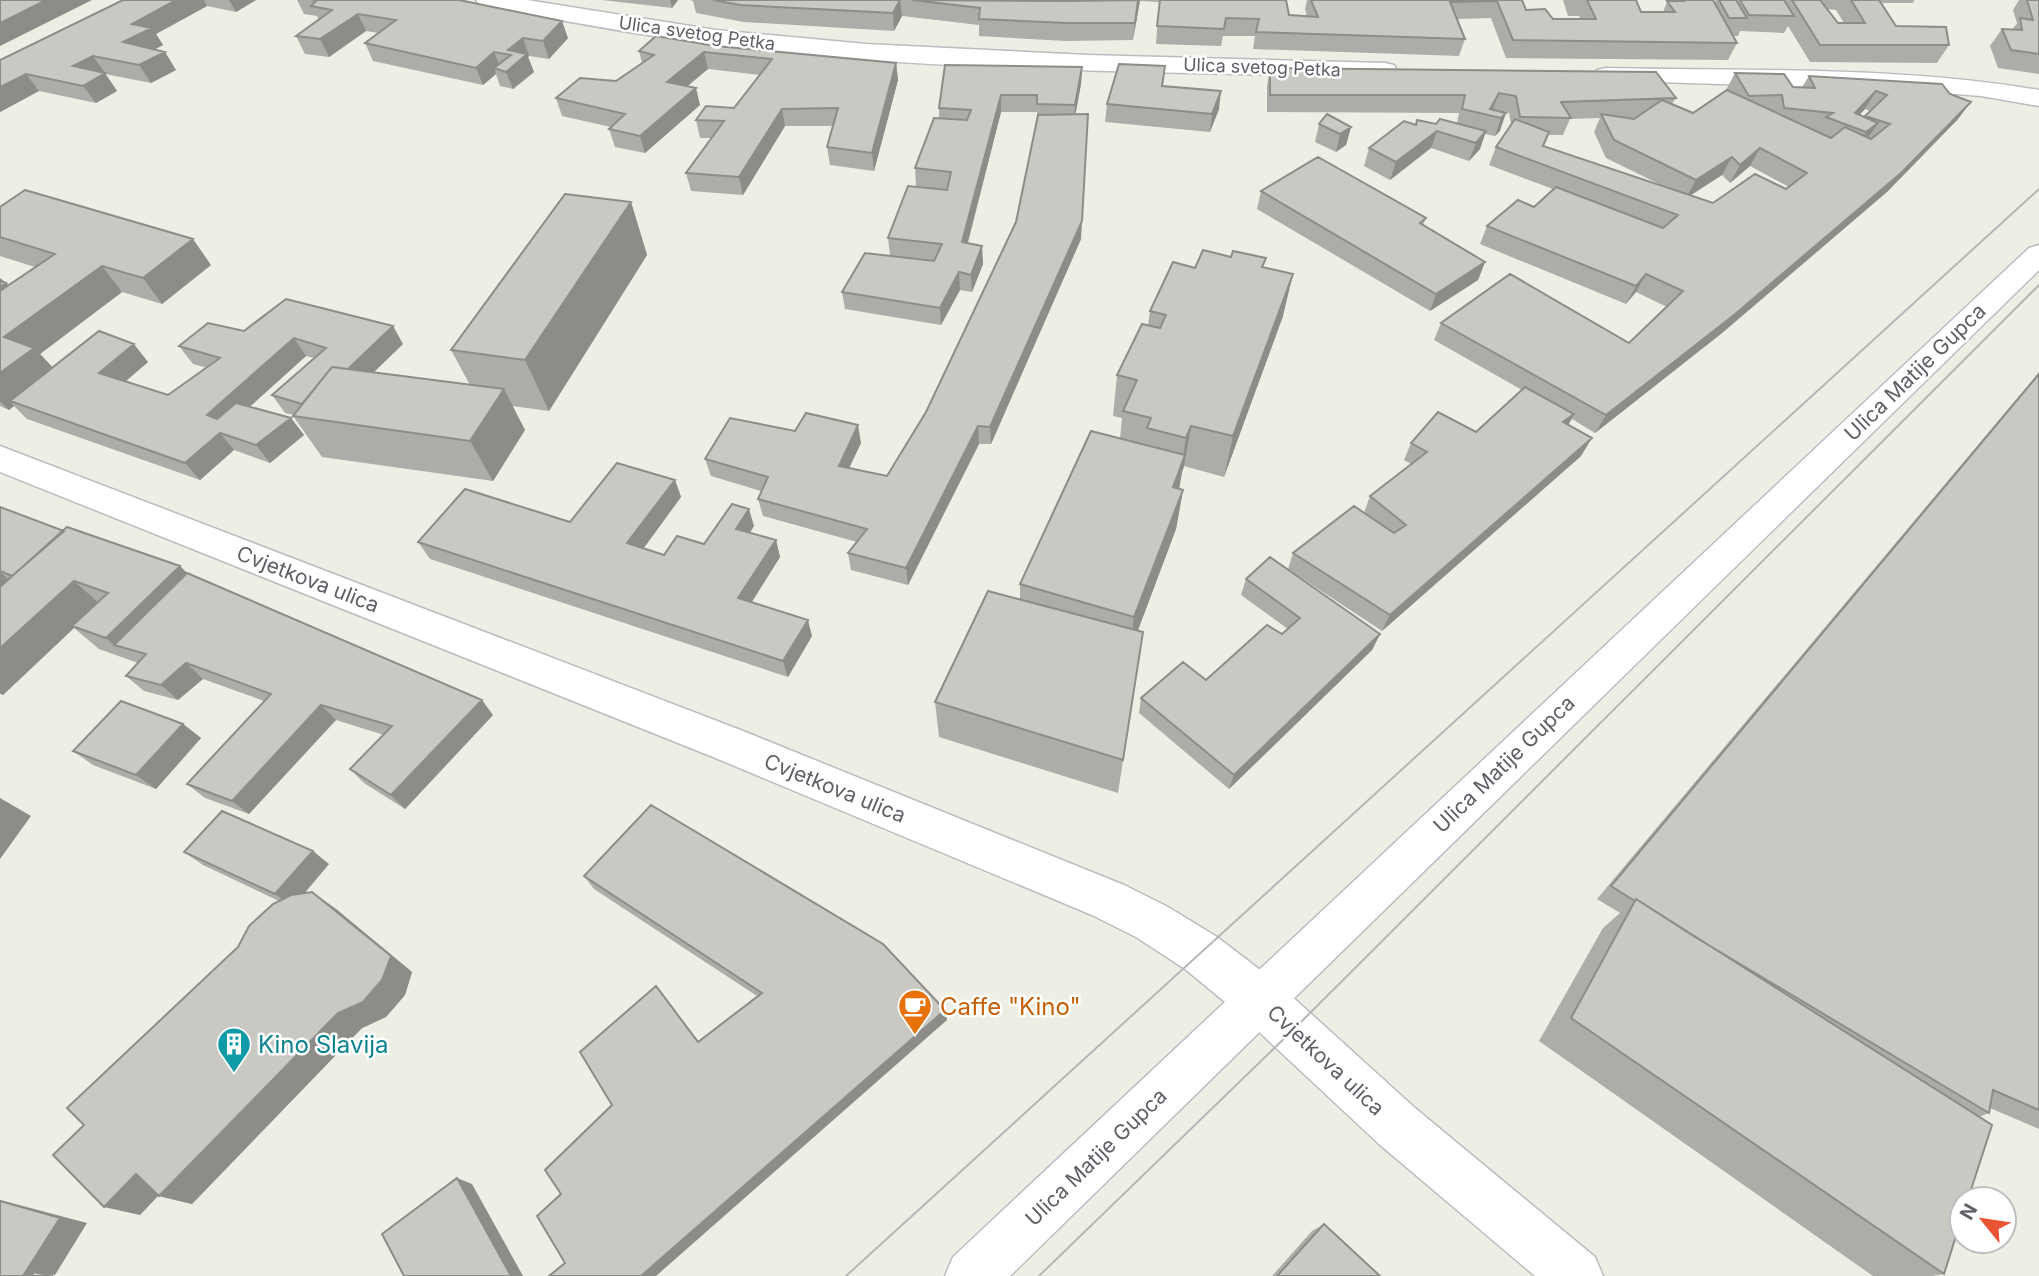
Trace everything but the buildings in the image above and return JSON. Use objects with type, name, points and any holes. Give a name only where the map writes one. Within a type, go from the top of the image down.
[{"type":"street","name":"Ulica svetog Petka","points":[[488,0],[656,29],[790,46],[941,57],[1406,70]]},
{"type":"street","points":[[1582,74],[1902,82],[1981,88],[2039,98]]},
{"type":"street","name":"Ulica Matije Gupca","points":[[972,1276],[2039,254]]},
{"type":"street","name":"Cvjetkova ulica","points":[[0,458],[728,744],[1078,886],[1152,922],[1201,953],[1259,999],[1397,1126],[1576,1276]]},
{"type":"tram line","points":[[846,1276],[2039,189]]},
{"type":"tram line","points":[[1039,1276],[1294,1029],[2039,285]]},
{"type":"place","name":"Caffe \"Kino\"","points":[[915,1036]]},
{"type":"place","name":"Kino Slavija","points":[[234,1074]]}]
